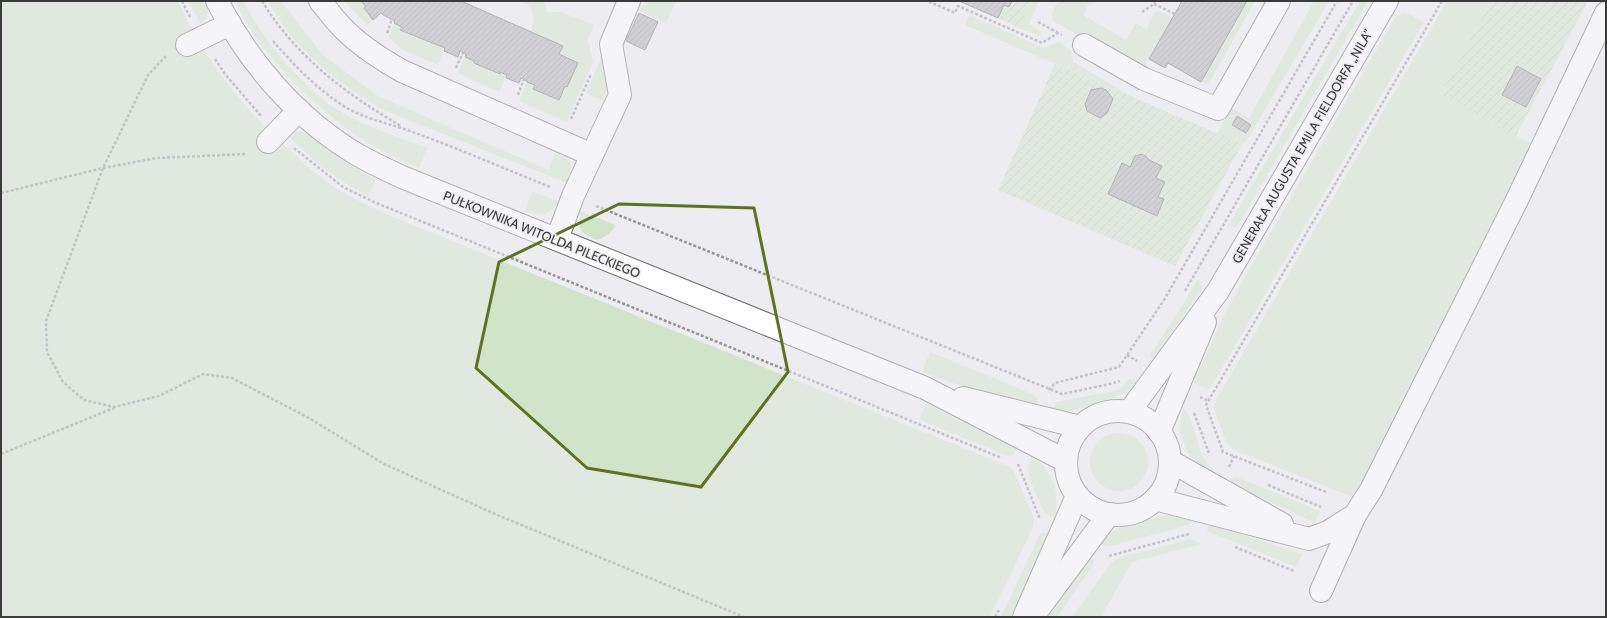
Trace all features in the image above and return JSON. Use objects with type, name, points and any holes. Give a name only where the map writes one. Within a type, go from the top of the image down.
[{"type":"street","name":"PUŁKOWNIKA WITOLDA PILECKIEGO","points":[[217,1],[245,49],[271,82],[323,131],[358,155],[402,177],[925,388],[1066,462]]},
{"type":"street","points":[[320,1],[339,25],[356,40],[395,67],[445,91],[592,155]]},
{"type":"street","points":[[557,240],[572,196],[620,95],[610,44],[629,1]]},
{"type":"street","points":[[1084,45],[1144,79],[1218,109],[1279,1]]},
{"type":"street","name":"GENERAŁA AUGUSTA EMILA FIELDORFA „NILA”","points":[[1129,412],[1218,291],[1387,1]]},
{"type":"street","points":[[1321,591],[1355,515],[1371,490],[1516,202],[1606,13]]},
{"type":"street","points":[[194,42],[230,24]]},
{"type":"street","points":[[272,138],[299,110]]},
{"type":"street","name":"GENERAŁA AUGUSTA EMILA FIELDORFA „NILA”","points":[[1159,432],[1218,291]]},
{"type":"street","name":"PUŁKOWNIKA WITOLDA PILECKIEGO","points":[[925,388],[1080,427]]},
{"type":"street","points":[[1115,411],[1129,412],[1151,422],[1165,440],[1170,461],[1166,482],[1155,499],[1144,507],[1121,515],[1109,514],[1086,504],[1077,496],[1067,473],[1066,462],[1068,449],[1072,437],[1080,427],[1090,419],[1102,413],[1115,411]]},
{"type":"street","points":[[1170,461],[1310,539]]},
{"type":"street","points":[[1024,617],[1077,496]]},
{"type":"street","points":[[1155,499],[1310,539],[1328,532],[1355,515]]},
{"type":"street","points":[[1033,617],[1109,514]]},
{"type":"path","points":[[182,1],[194,42],[225,74],[249,103],[272,138],[313,164],[343,187],[374,202],[1003,458]]},
{"type":"path","points":[[262,1],[271,16],[296,47],[330,80],[372,110],[406,129]]},
{"type":"path","points":[[1038,417],[1049,389],[1055,383],[1119,367],[1164,300],[1337,1]]},
{"type":"path","points":[[1181,298],[1353,1]]},
{"type":"path","points":[[1326,492],[1223,452],[1206,405],[1442,1]]},
{"type":"path","points":[[1142,12],[1155,2],[1175,14]]},
{"type":"path","points":[[387,33],[392,19]]},
{"type":"path","points":[[1038,22],[1058,33]]},
{"type":"path","points":[[273,40],[301,71],[322,90],[342,105],[364,117],[406,129],[1062,394],[1118,382],[1130,372],[1142,355]]},
{"type":"path","points":[[114,408],[84,400],[63,382],[47,352],[46,321],[103,168],[148,76],[165,56],[194,42]]},
{"type":"path","points":[[456,70],[463,53]]},
{"type":"path","points":[[570,120],[591,73]]},
{"type":"path","points":[[517,97],[524,80]]},
{"type":"path","points":[[1,193],[103,168],[157,158],[250,154],[272,138]]},
{"type":"path","points":[[1130,372],[1149,384]]},
{"type":"path","points":[[1,454],[114,408],[159,396],[203,374],[232,378],[309,418],[384,464],[495,514],[744,617]]},
{"type":"path","points":[[1174,398],[1189,406],[1193,411],[1210,457]]},
{"type":"path","points":[[1028,441],[1018,464],[1041,522]]},
{"type":"path","points":[[1011,461],[1018,464]]},
{"type":"path","points":[[1223,467],[1228,469]]},
{"type":"path","points":[[1264,484],[1322,508]]},
{"type":"path","points":[[1105,558],[1189,534]]},
{"type":"path","points":[[1232,546],[1294,571]]},
{"type":"path","points":[[995,617],[1003,604]]},
{"type":"highlighted area","points":[[619,204],[754,208],[788,372],[701,487],[587,468],[476,368],[499,262]]},
{"type":"green space","points":[[1,1],[178,1],[201,44],[228,84],[243,103],[276,138],[318,175],[346,194],[388,215],[1008,466],[1014,472],[1034,518],[1033,527],[990,617],[1,617]]},
{"type":"green space","points":[[188,1],[203,1],[208,11],[205,20],[201,24]]},
{"type":"green space","points":[[235,1],[243,1],[277,53],[306,85],[322,98],[356,120],[427,148],[419,168],[365,141],[320,107],[278,66],[254,34]]},
{"type":"green space","points":[[268,1],[281,1],[322,54],[378,96],[548,170],[556,152],[566,158],[572,165],[567,183],[383,110],[366,100],[333,76],[304,49],[278,18]]},
{"type":"green space","points":[[345,1],[361,1],[366,7],[364,9],[373,20],[368,24],[359,17]]},
{"type":"green space","points":[[521,1],[543,1],[548,12],[561,12],[594,25],[588,39],[593,62],[567,122],[519,101],[527,82],[535,85],[533,89],[559,100],[578,63],[559,54],[563,47],[530,32],[534,18],[528,4]]},
{"type":"green space","points":[[648,1],[676,1],[666,23],[639,11]]},
{"type":"green space","points":[[1012,1],[1031,1],[1019,28],[998,18],[1004,5],[1009,7]]},
{"type":"green space","points":[[1031,1],[1039,1],[1029,24],[1042,32],[1040,36],[1019,28]]},
{"type":"green space","points":[[1060,1],[1090,1],[1083,15],[1126,40],[1136,23],[1146,29],[1155,12],[1160,11],[1172,18],[1145,66],[1084,32],[1081,37],[1053,21],[1052,16],[1054,10]]},
{"type":"green space","points":[[1247,1],[1255,1],[1208,85],[1201,82]]},
{"type":"green space","points":[[1314,1],[1329,1],[1246,142],[1242,144],[1217,134],[1231,108],[1249,118]]},
{"type":"green space","points":[[1360,1],[1368,1],[1239,224],[1235,227],[1228,226]]},
{"type":"green space","points":[[1447,1],[1491,1],[1440,94],[1534,145],[1355,498],[1234,450],[1226,442],[1214,409],[1216,400]]},
{"type":"green space","points":[[1491,1],[1582,1],[1587,3],[1516,136],[1440,94]]},
{"type":"green space","points":[[1403,13],[1409,14],[1424,22],[1210,389],[1193,382],[1231,301],[1396,16]]},
{"type":"green space","points":[[969,15],[1044,48],[1058,42],[1071,50],[1073,62],[1136,99],[965,25]]},
{"type":"green space","points":[[394,23],[402,27],[400,30],[445,48],[438,65],[402,49],[389,37]]},
{"type":"green space","points":[[465,57],[474,61],[474,63],[499,74],[500,72],[507,75],[499,92],[458,73]]},
{"type":"green space","points":[[602,57],[607,88],[603,101],[586,93]]},
{"type":"green space","points":[[1055,64],[1242,144],[1175,266],[998,190]]},
{"type":"green space","points":[[295,131],[305,132],[337,157],[376,180],[368,196],[341,181],[318,164],[287,135]]},
{"type":"green space","points":[[532,191],[559,202],[551,210],[544,214],[535,214],[525,211]]},
{"type":"green space","points":[[580,211],[616,225],[603,238],[597,240],[581,230],[579,222]]},
{"type":"green space","points":[[1197,280],[1201,283],[1202,288],[1154,359],[1149,356],[1182,306]]},
{"type":"green space","points":[[930,352],[1035,395],[1038,401],[1036,405],[952,383],[922,372]]},
{"type":"green space","points":[[1130,379],[1138,382],[1127,391],[1115,397],[1073,410],[1052,410],[1056,402],[1118,390]]},
{"type":"green space","points":[[926,403],[1017,448],[1013,455],[1008,456],[919,420]]},
{"type":"green space","points":[[1183,408],[1192,422],[1199,448],[1207,463],[1213,468],[1214,475],[1197,464],[1188,452],[1182,440],[1180,427]]},
{"type":"green space","points":[[1119,433],[1130,435],[1143,446],[1146,451],[1148,462],[1146,473],[1135,486],[1130,489],[1119,491],[1108,489],[1095,478],[1092,473],[1090,462],[1092,451],[1103,438],[1108,435]]},
{"type":"green space","points":[[1032,456],[1046,469],[1054,484],[1057,500],[1054,518],[1044,512],[1029,478],[1028,468]]},
{"type":"green space","points":[[1236,477],[1320,511],[1315,523],[1229,483],[1231,478]]},
{"type":"green space","points":[[1169,514],[1192,519],[1189,525],[1107,547],[1100,543],[1112,532],[1122,526]]},
{"type":"green space","points":[[1209,524],[1302,554],[1296,567],[1207,531]]},
{"type":"green space","points":[[1043,532],[1048,534],[1013,613],[1010,617],[1001,617],[1039,536]]},
{"type":"green space","points":[[1190,539],[1202,544],[1132,562],[1101,617],[1072,617],[1112,562],[1118,558]]},
{"type":"green space","points":[[1090,557],[1094,560],[1094,564],[1057,617],[1047,617]]},
{"type":"building","points":[[361,1],[461,1],[563,46],[559,54],[578,63],[559,100],[533,89],[535,85],[521,78],[519,83],[506,78],[507,75],[500,72],[500,74],[474,63],[474,61],[465,57],[466,54],[460,51],[458,57],[444,51],[445,48],[400,30],[402,27],[381,13],[373,20],[364,8],[366,7]]},
{"type":"building","points":[[959,1],[1012,1],[1009,7],[1004,5],[998,18]]},
{"type":"building","points":[[1182,1],[1247,1],[1201,82],[1168,63],[1165,68],[1149,59]]},
{"type":"building","points":[[639,13],[658,22],[645,50],[626,41]]},
{"type":"building","points":[[1517,66],[1541,79],[1526,107],[1502,95]]},
{"type":"building","points":[[1101,88],[1106,90],[1113,99],[1107,113],[1100,118],[1087,111],[1085,104],[1091,90]]},
{"type":"building","points":[[1237,116],[1251,125],[1246,133],[1232,125]]},
{"type":"building","points":[[1141,154],[1146,156],[1149,160],[1162,166],[1156,178],[1165,182],[1158,197],[1164,199],[1157,216],[1108,194],[1122,163],[1130,167],[1135,156]]}]
